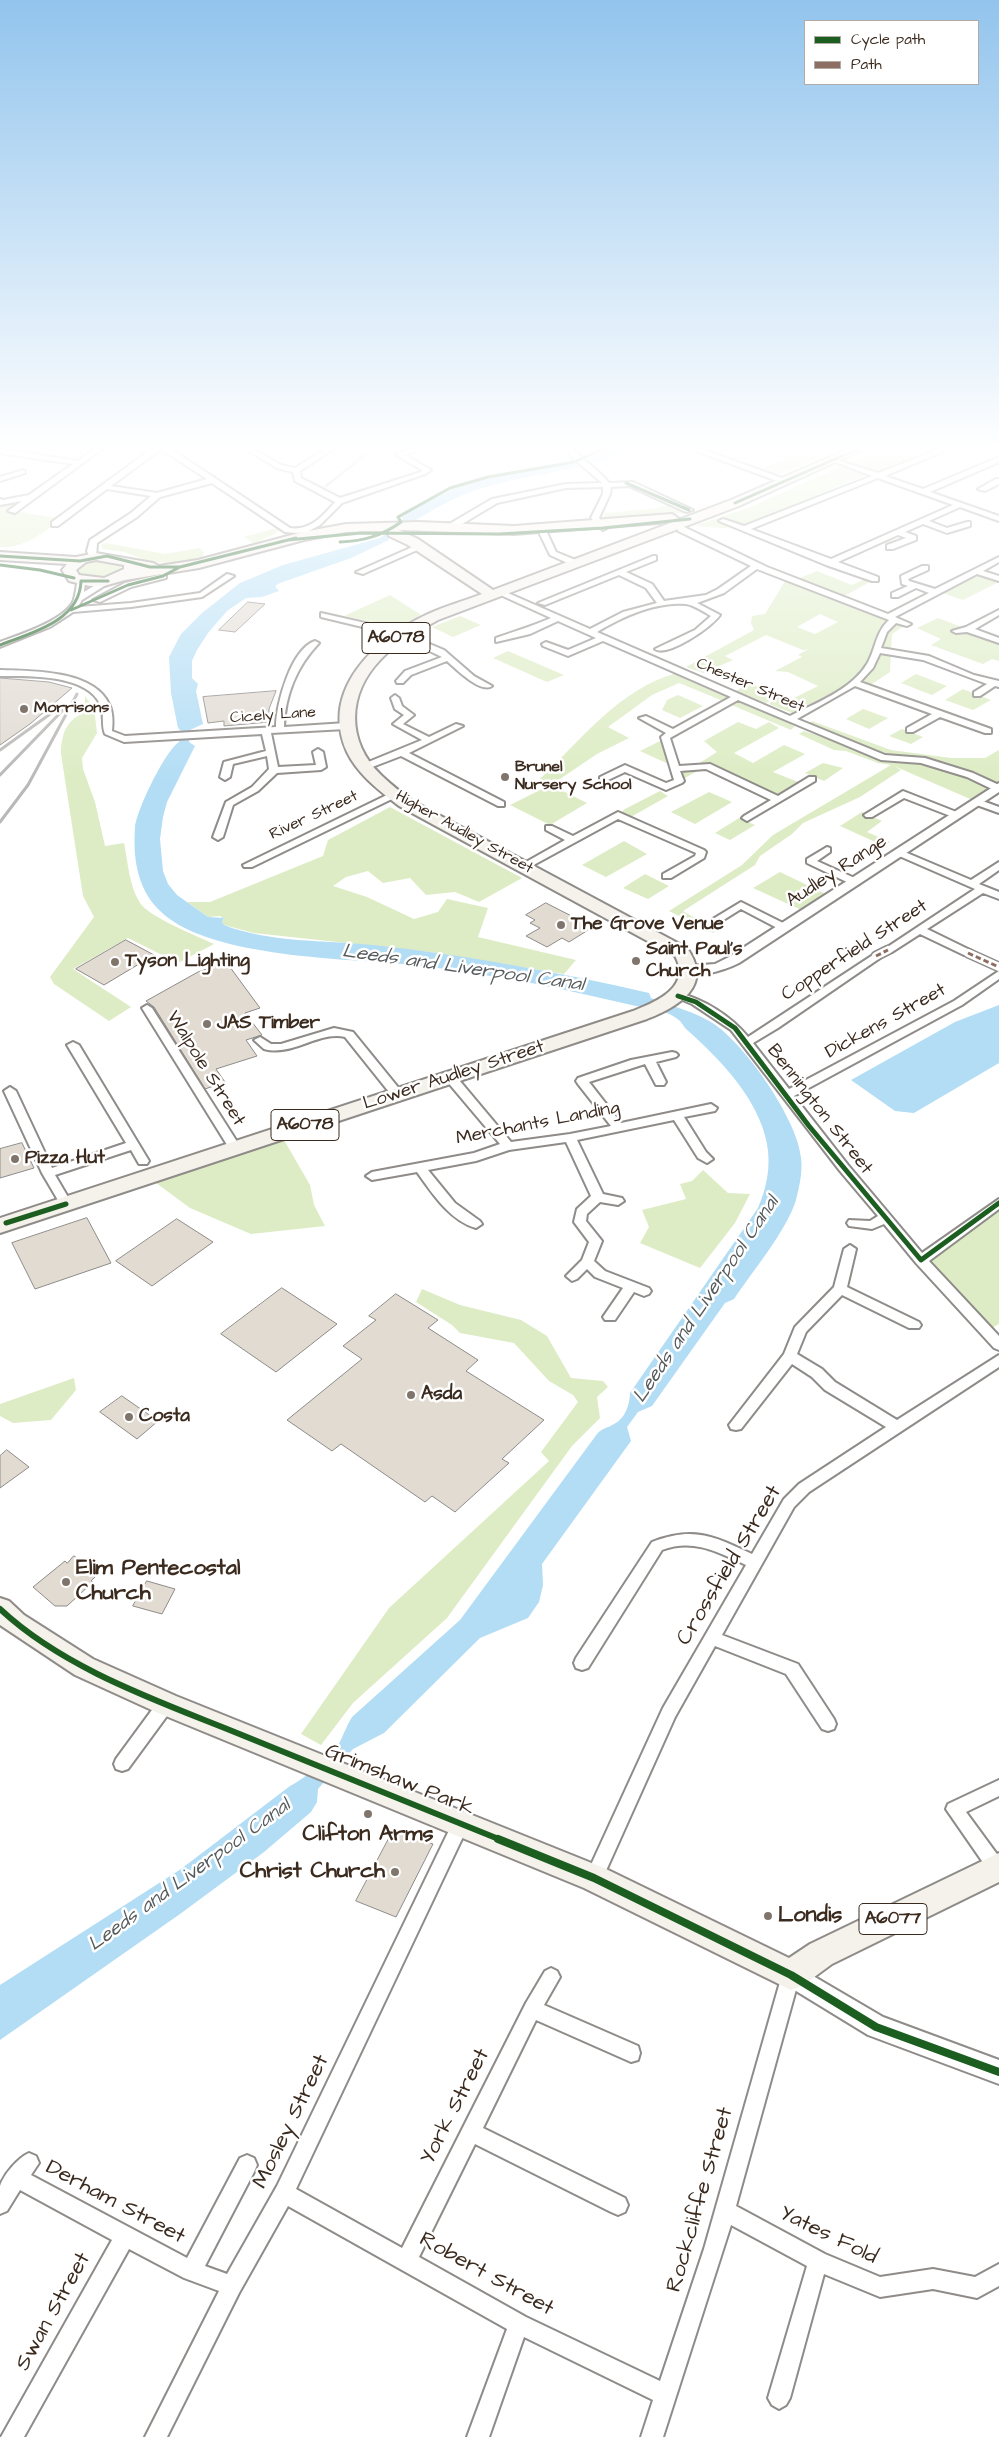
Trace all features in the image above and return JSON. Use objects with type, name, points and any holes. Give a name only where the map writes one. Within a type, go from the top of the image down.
[{"type":"highway","points":[[49,558],[106,558]]},
{"type":"highway","points":[[119,558],[130,563],[150,567],[180,567]]},
{"type":"highway","points":[[0,565],[40,570],[78,579],[120,580],[218,558]]},
{"type":"highway","points":[[439,558],[494,593]]},
{"type":"highway","name":"Higher Audley Street","points":[[588,558],[433,617],[401,634],[379,651],[361,672],[348,702],[346,726],[352,745],[364,767],[394,795],[682,952],[687,960],[688,970]]},
{"type":"highway","points":[[78,579],[69,570],[86,559]]},
{"type":"highway","points":[[120,580],[131,570],[130,563]]},
{"type":"highway","points":[[676,998],[686,985],[688,970]]},
{"type":"highway","name":"Lower Audley Street","points":[[0,1226],[640,1015],[676,998]]},
{"type":"highway","name":"Grimshaw Park","points":[[0,1609],[15,1623],[84,1667],[166,1704],[594,1878],[791,1975]]},
{"type":"highway","name":"A6077","points":[[791,1975],[821,1954],[998,1868]]},
{"type":"street","points":[[360,572],[377,558]]},
{"type":"street","points":[[564,558],[575,563]]},
{"type":"street","points":[[740,558],[907,624]]},
{"type":"street","points":[[817,558],[875,579]]},
{"type":"street","points":[[830,563],[842,558]]},
{"type":"street","points":[[791,719],[854,683],[871,664],[883,628],[891,618],[934,592],[999,559]]},
{"type":"street","points":[[545,600],[649,560],[661,566]]},
{"type":"street","points":[[591,632],[616,618],[662,604],[690,602],[720,592],[740,575],[757,566]]},
{"type":"street","points":[[924,568],[904,578],[905,582],[934,592]]},
{"type":"street","points":[[976,571],[999,579]]},
{"type":"street","points":[[620,572],[649,586],[662,604]]},
{"type":"street","points":[[71,610],[79,598],[120,580],[162,576]]},
{"type":"street","points":[[0,645],[35,630],[71,610],[141,604],[202,595],[230,576]]},
{"type":"street","points":[[78,579],[79,598]]},
{"type":"street","points":[[97,600],[120,580]]},
{"type":"street","points":[[895,595],[914,586]]},
{"type":"street","name":"Chester Street","points":[[494,593],[558,618],[884,758],[922,760],[970,775],[998,788]]},
{"type":"street","points":[[659,649],[691,635],[712,622],[716,615],[690,602]]},
{"type":"street","points":[[956,631],[968,629],[999,612]]},
{"type":"street","points":[[324,615],[401,634],[441,652],[471,678],[488,686]]},
{"type":"street","points":[[499,640],[514,634],[527,632],[558,618]]},
{"type":"street","points":[[968,629],[999,642]]},
{"type":"street","points":[[546,644],[568,653],[603,638]]},
{"type":"street","points":[[280,730],[280,715],[285,693],[303,656],[310,645],[316,643]]},
{"type":"street","points":[[876,650],[905,653],[926,658],[979,681],[997,684]]},
{"type":"street","points":[[400,681],[408,673],[448,658]]},
{"type":"street","name":"Cicely Lane","points":[[0,673],[58,677],[80,683],[91,689],[104,701],[108,714],[108,732],[114,736],[134,740],[346,726]]},
{"type":"street","points":[[854,683],[930,710],[941,712],[988,731]]},
{"type":"street","points":[[976,694],[997,684]]},
{"type":"street","points":[[603,780],[625,768],[666,787],[679,781],[664,739],[672,732],[739,696]]},
{"type":"street","points":[[395,698],[398,707],[410,715],[397,724],[429,740]]},
{"type":"street","points":[[910,730],[941,712]]},
{"type":"street","points":[[644,718],[672,732]]},
{"type":"street","points":[[364,767],[402,753],[459,726]]},
{"type":"street","points":[[979,736],[997,726]]},
{"type":"street","points":[[266,731],[274,770]]},
{"type":"street","points":[[218,837],[229,804],[255,789],[274,770],[321,767],[318,752]]},
{"type":"street","points":[[225,777],[229,762],[270,753]]},
{"type":"street","points":[[402,753],[501,804]]},
{"type":"street","points":[[674,769],[707,766],[777,799]]},
{"type":"street","points":[[747,818],[812,779]]},
{"type":"street","name":"Audley Range","points":[[688,970],[708,969],[726,965],[998,788]]},
{"type":"street","points":[[869,815],[903,794],[956,815]]},
{"type":"street","name":"River Street","points":[[248,865],[394,795]]},
{"type":"street","points":[[977,802],[999,810]]},
{"type":"street","points":[[524,866],[618,815],[701,852],[699,858],[667,876]]},
{"type":"street","points":[[549,828],[574,840]]},
{"type":"street","points":[[828,850],[810,861],[855,882]]},
{"type":"street","points":[[900,853],[999,896]]},
{"type":"street","name":"Copperfield Street","points":[[747,1042],[774,1026],[876,956],[920,930],[977,887],[999,865]]},
{"type":"street","points":[[713,922],[741,905],[785,928]]},
{"type":"street","points":[[920,930],[999,967]]},
{"type":"street","name":"Dickens Street","points":[[787,1095],[958,1003],[999,974]]},
{"type":"street","name":"Bennington Street","points":[[676,998],[696,1002],[735,1028],[809,1126],[921,1260],[999,1345]]},
{"type":"street","name":"Walpole Street","points":[[146,1008],[235,1148]]},
{"type":"street","points":[[260,1040],[268,1047],[282,1047],[334,1031],[349,1034],[397,1094]]},
{"type":"street","points":[[73,1045],[143,1161]]},
{"type":"street","points":[[618,1127],[582,1082],[630,1064],[672,1055]]},
{"type":"street","points":[[649,1059],[660,1082]]},
{"type":"street","points":[[450,1077],[508,1146]]},
{"type":"street","points":[[10,1091],[48,1173],[66,1204]]},
{"type":"street","name":"Merchants Landing","points":[[372,1176],[476,1156],[508,1146],[570,1138],[711,1108]]},
{"type":"street","points":[[678,1115],[707,1159]]},
{"type":"street","points":[[570,1138],[598,1197]]},
{"type":"street","points":[[48,1173],[134,1145]]},
{"type":"street","points":[[420,1167],[443,1200],[460,1216],[476,1224]]},
{"type":"street","points":[[598,1197],[618,1201]]},
{"type":"street","points":[[572,1276],[587,1262],[596,1241],[580,1222],[581,1212],[598,1197]]},
{"type":"street","points":[[921,1260],[999,1203]]},
{"type":"street","points":[[853,1223],[872,1224],[886,1218]]},
{"type":"street","points":[[736,1425],[790,1356],[800,1330],[840,1289],[850,1249]]},
{"type":"street","points":[[587,1262],[600,1274],[644,1291]]},
{"type":"street","points":[[610,1316],[631,1286]]},
{"type":"street","points":[[840,1289],[914,1325]]},
{"type":"street","points":[[790,1356],[817,1373],[830,1386],[896,1426]]},
{"type":"street","name":"Crossfield Street","points":[[594,1878],[668,1712],[789,1503],[804,1488],[999,1360]]},
{"type":"street","points":[[582,1663],[657,1546],[673,1538],[692,1538],[706,1541],[754,1562]]},
{"type":"street","points":[[711,1638],[792,1669],[828,1724]]},
{"type":"street","points":[[122,1764],[166,1704]]},
{"type":"street","points":[[998,1868],[954,1809],[999,1788]]},
{"type":"street","name":"Mosley Street","points":[[156,2437],[232,2286],[284,2193],[461,1824]]},
{"type":"street","points":[[791,1975],[876,2027],[999,2072]]},
{"type":"street","name":"Rockcliffe Street","points":[[652,2437],[725,2211],[791,1975]]},
{"type":"street","name":"York Street","points":[[407,2260],[532,2009],[551,1977]]},
{"type":"street","points":[[532,2009],[630,2054]]},
{"type":"street","points":[[470,2132],[618,2205]]},
{"type":"street","name":"Derham Street","points":[[191,2271],[246,2165]]},
{"type":"street","name":"Derham Street","points":[[0,2204],[23,2170],[124,2237],[191,2271],[232,2286]]},
{"type":"street","name":"Robert Street","points":[[284,2193],[519,2324],[665,2396]]},
{"type":"street","name":"Yates Fold","points":[[725,2211],[818,2261],[880,2287],[933,2279],[978,2288],[999,2274]]},
{"type":"street","name":"Swan Street","points":[[12,2437],[124,2237]]},
{"type":"street","points":[[779,2398],[818,2261]]},
{"type":"street","points":[[478,2437],[519,2324]]},
{"type":"green space","points":[[139,558],[202,558],[201,560],[172,563],[151,562]]},
{"type":"green space","points":[[99,560],[120,564],[122,570],[112,576],[100,578],[87,577],[77,572],[78,568],[84,563]]},
{"type":"green space","points":[[817,571],[852,585],[869,577],[875,579],[841,598],[907,624],[892,634],[890,672],[866,688],[854,683],[792,713],[769,704],[774,699],[766,703],[736,691],[749,683],[790,700],[818,686],[788,672],[775,671],[802,657],[798,655],[808,649],[803,650],[766,635],[725,656],[733,660],[703,673],[686,667],[754,630],[751,623],[752,616],[765,614],[787,578],[831,595],[836,593],[800,578]],"holes":[[[820,614],[838,622],[815,634],[797,627]]]},
{"type":"green space","points":[[976,571],[999,579],[999,582],[963,600],[937,591]]},
{"type":"green space","points":[[390,595],[421,615],[398,627],[344,616]]},
{"type":"green space","points":[[460,616],[481,625],[453,637],[432,627]]},
{"type":"green space","points":[[938,618],[999,641],[999,661],[992,659],[983,664],[931,645],[941,639],[917,628]]},
{"type":"green space","points":[[508,651],[564,675],[547,682],[493,658]]},
{"type":"green space","points":[[677,673],[730,696],[723,701],[679,683],[652,695],[608,727],[629,738],[597,754],[551,785],[587,803],[550,825],[510,805],[550,785],[540,779],[586,732],[619,703],[637,690],[656,680]]},
{"type":"green space","points":[[916,674],[947,686],[932,695],[901,683]]},
{"type":"green space","points":[[963,689],[991,700],[973,710],[945,700]]},
{"type":"green space","points":[[678,695],[703,706],[680,718],[662,710],[667,700]]},
{"type":"green space","points":[[85,696],[94,708],[97,733],[82,758],[83,769],[95,802],[105,846],[124,843],[133,889],[140,903],[145,908],[174,926],[214,944],[178,963],[128,938],[73,969],[131,1007],[109,1021],[54,984],[50,977],[94,917],[83,896],[61,754],[65,730],[76,717],[82,714],[85,706]]},
{"type":"green space","points":[[738,700],[795,726],[791,730],[729,704]]},
{"type":"green space","points":[[863,709],[888,718],[869,729],[846,719]]},
{"type":"green space","points":[[812,721],[891,750],[951,758],[985,758],[999,750],[999,787],[977,802],[894,766],[901,770],[860,797],[803,823],[792,834],[760,856],[755,865],[683,911],[716,931],[713,933],[669,911],[742,865],[773,835],[891,765],[878,763],[846,751],[834,750],[799,734],[804,731],[872,753],[808,724]]},
{"type":"green space","points":[[738,722],[756,729],[769,722],[779,728],[734,753],[753,763],[784,745],[805,754],[773,772],[803,784],[777,799],[707,766],[679,781],[674,769],[693,767],[717,752],[704,741]]},
{"type":"green space","points":[[902,729],[923,737],[911,744],[889,736]]},
{"type":"green space","points":[[664,739],[673,766],[640,751]]},
{"type":"green space","points":[[823,763],[843,768],[824,781],[805,773]]},
{"type":"green space","points":[[660,791],[668,796],[629,818],[618,815],[625,809]]},
{"type":"green space","points":[[709,792],[732,802],[695,824],[671,812]]},
{"type":"green space","points":[[390,807],[522,878],[479,902],[455,892],[426,895],[410,878],[383,883],[368,871],[346,877],[333,886],[367,897],[414,919],[438,912],[447,899],[488,908],[478,937],[576,960],[564,974],[430,952],[254,933],[224,925],[222,922],[224,919],[220,916],[208,917],[187,902],[210,902],[323,856],[328,840]]},
{"type":"green space","points":[[862,812],[882,821],[867,832],[890,842],[884,846],[840,826]]},
{"type":"green space","points":[[739,818],[755,825],[730,840],[715,833]]},
{"type":"green space","points":[[624,841],[647,854],[606,877],[582,865]]},
{"type":"green space","points":[[780,872],[832,897],[808,913],[753,888]]},
{"type":"green space","points":[[645,874],[669,886],[648,899],[623,888]]},
{"type":"green space","points":[[280,1133],[310,1185],[314,1205],[325,1226],[251,1234],[190,1208],[148,1177]]},
{"type":"green space","points":[[703,1170],[728,1193],[750,1194],[735,1223],[700,1268],[640,1243],[649,1227],[642,1210],[686,1199],[680,1184],[692,1181]]},
{"type":"green space","points":[[999,1203],[999,1324],[986,1331],[921,1260]]},
{"type":"green space","points":[[422,1289],[460,1305],[521,1320],[547,1336],[571,1378],[603,1381],[608,1387],[597,1397],[600,1418],[572,1446],[447,1618],[353,1703],[321,1745],[301,1734],[389,1608],[549,1461],[541,1452],[578,1402],[573,1395],[549,1381],[514,1343],[460,1333],[452,1325],[416,1302]]},
{"type":"green space","points":[[74,1378],[76,1390],[51,1420],[13,1423],[0,1416],[0,1404]]},
{"type":"water","name":"Leeds and Liverpool Canal","points":[[309,558],[352,558],[280,583],[275,586],[279,591],[262,597],[246,598],[227,611],[208,633],[197,650],[192,661],[192,678],[198,684],[196,691],[203,724],[190,730],[189,742],[195,746],[167,802],[160,839],[163,871],[168,884],[177,895],[208,917],[224,918],[222,922],[224,925],[242,931],[278,938],[408,949],[546,971],[649,993],[651,998],[704,1018],[724,1032],[739,1046],[767,1083],[780,1104],[798,1142],[801,1158],[799,1185],[796,1200],[785,1224],[734,1299],[725,1303],[652,1406],[638,1412],[627,1427],[631,1441],[542,1564],[543,1585],[539,1602],[528,1618],[480,1638],[384,1733],[353,1749],[318,1789],[317,1802],[311,1812],[264,1852],[180,1914],[0,2040],[0,1985],[181,1869],[316,1768],[338,1746],[352,1717],[460,1620],[597,1434],[618,1422],[624,1415],[630,1393],[758,1208],[766,1184],[769,1160],[767,1144],[763,1127],[756,1111],[747,1095],[724,1066],[672,1015],[652,1008],[497,977],[421,966],[308,957],[238,946],[206,937],[179,925],[158,909],[141,882],[136,861],[135,828],[140,809],[152,782],[166,757],[179,742],[181,731],[178,728],[171,693],[169,657],[181,634],[202,613],[240,583],[283,565]]},
{"type":"water","points":[[999,1005],[999,1063],[914,1113],[895,1111],[851,1080],[955,1022]]},
{"type":"building","points":[[248,602],[265,604],[235,632],[219,630]]},
{"type":"building","name":"Morrisons","points":[[0,678],[49,682],[72,688],[30,724],[0,745]]},
{"type":"building","points":[[276,691],[269,709],[269,722],[224,726],[224,721],[208,723],[203,697]]},
{"type":"building","name":"The Grove Venue","points":[[546,903],[593,927],[569,942],[562,938],[547,947],[526,936],[540,928],[530,923],[535,920],[526,915]]},
{"type":"building","name":"Tyson Lighting","points":[[126,940],[154,955],[104,985],[76,969]]},
{"type":"building","name":"JAS Timber","points":[[227,963],[260,1008],[245,1013],[262,1035],[246,1040],[257,1056],[216,1069],[225,1082],[205,1089],[154,1007],[146,1001],[198,972]]},
{"type":"building","name":"Pizza Hut","points":[[22,1143],[34,1168],[0,1178],[0,1149]]},
{"type":"building","points":[[87,1218],[111,1263],[35,1289],[12,1243]]},
{"type":"building","points":[[177,1219],[213,1242],[152,1286],[116,1261]]},
{"type":"building","points":[[282,1288],[337,1324],[276,1372],[221,1334]]},
{"type":"building","name":"Asda","points":[[396,1294],[438,1320],[428,1328],[478,1360],[466,1371],[544,1420],[502,1459],[509,1463],[455,1512],[432,1496],[425,1502],[341,1444],[332,1451],[287,1420],[362,1359],[343,1346],[376,1320],[369,1316]]},
{"type":"building","name":"Costa","points":[[122,1396],[158,1421],[137,1439],[100,1412]]},
{"type":"building","points":[[7,1450],[29,1467],[0,1488],[0,1456]]},
{"type":"building","name":"Elim Pentecostal Church","points":[[74,1556],[98,1574],[91,1581],[93,1582],[67,1606],[55,1606],[33,1587]]},
{"type":"building","points":[[147,1581],[175,1589],[162,1614],[133,1606]]},
{"type":"building","name":"Christ Church","points":[[394,1829],[433,1844],[396,1917],[356,1901]]},
{"type":"railway","points":[[0,822],[28,785],[77,694]]},
{"type":"railway","points":[[0,775],[65,708]]},
{"type":"railway","points":[[0,750],[53,712]]},
{"type":"marked path","points":[[876,956],[888,950]]},
{"type":"marked path","points":[[968,953],[999,967]]},
{"type":"cycle path","points":[[28,558],[80,561],[98,558]]},
{"type":"cycle path","points":[[114,558],[150,567],[180,567],[217,558]]},
{"type":"cycle path","points":[[0,565],[40,570],[74,578]]},
{"type":"cycle path","points":[[71,610],[128,585],[163,576],[178,568]]},
{"type":"cycle path","points":[[0,645],[37,630],[65,615],[74,607],[78,600],[81,581],[108,581]]},
{"type":"cycle path","points":[[678,996],[696,1002],[735,1028],[809,1126],[921,1260],[999,1203]]},
{"type":"cycle path","points":[[6,1223],[66,1204]]},
{"type":"cycle path","points":[[0,1609],[15,1623],[84,1667],[166,1704],[594,1878],[791,1975],[876,2027],[999,2072]]},
{"type":"place","name":"Morrisons","points":[[24,709]]},
{"type":"place","name":"Brunel Nursery School","points":[[505,777]]},
{"type":"place","name":"The Grove Venue","points":[[561,925]]},
{"type":"place","name":"Saint Paul's Church","points":[[636,961]]},
{"type":"place","name":"Tyson Lighting","points":[[115,962]]},
{"type":"place","name":"JAS Timber","points":[[207,1024]]},
{"type":"place","name":"Pizza Hut","points":[[15,1159]]},
{"type":"place","name":"Asda","points":[[411,1395]]},
{"type":"place","name":"Costa","points":[[129,1417]]},
{"type":"place","name":"Elim Pentecostal Church","points":[[66,1582]]},
{"type":"place","name":"Clifton Arms","points":[[368,1814]]},
{"type":"place","name":"Christ Church","points":[[395,1872]]},
{"type":"place","name":"Londis","points":[[768,1916]]}]
